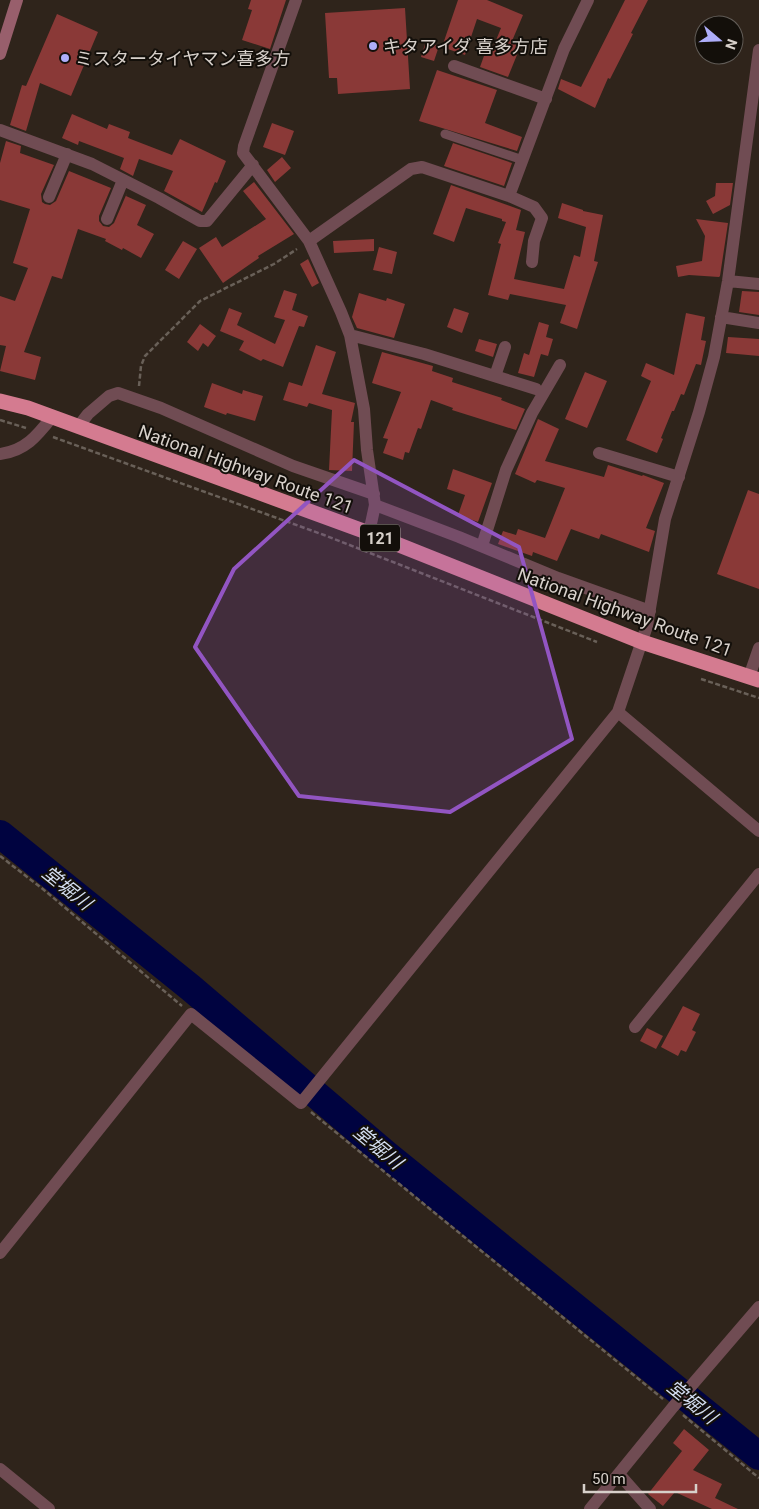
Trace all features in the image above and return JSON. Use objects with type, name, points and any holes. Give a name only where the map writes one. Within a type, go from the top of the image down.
[{"type":"highway","name":"National Highway Route 121","points":[[0,400],[369,534],[642,642],[754,679]]},
{"type":"street","points":[[0,54],[17,0]]},
{"type":"street","points":[[296,0],[243,153],[309,241],[350,335],[364,409],[367,450],[375,499],[369,534]]},
{"type":"street","points":[[509,196],[564,49],[588,0]]},
{"type":"street","points":[[0,1253],[191,1014],[301,1103],[618,712],[642,642],[650,611],[665,519],[700,412],[714,357],[728,280],[759,50]]},
{"type":"street","points":[[454,66],[546,99]]},
{"type":"street","points":[[0,130],[92,164],[200,220],[207,221],[253,165]]},
{"type":"street","points":[[50,197],[67,154]]},
{"type":"street","points":[[309,241],[411,169],[422,167],[509,196],[534,207],[542,218],[534,241],[532,262]]},
{"type":"street","points":[[107,219],[123,180]]},
{"type":"street","points":[[728,280],[759,284]]},
{"type":"street","points":[[721,317],[759,322]]},
{"type":"street","points":[[350,335],[424,354],[536,389]]},
{"type":"street","points":[[495,376],[504,347]]},
{"type":"street","points":[[482,546],[506,470],[532,413],[560,365]]},
{"type":"street","points":[[78,427],[88,414],[109,396],[118,393],[161,408],[558,578],[650,611]]},
{"type":"street","points":[[0,454],[19,450],[34,440],[52,418]]},
{"type":"street","points":[[599,453],[679,477]]},
{"type":"street","points":[[754,679],[759,648]]},
{"type":"street","points":[[618,712],[759,831]]},
{"type":"street","points":[[635,1027],[759,874]]},
{"type":"street","points":[[590,1509],[759,1306]]},
{"type":"street","points":[[0,1469],[49,1509]]},
{"type":"street","points":[[619,1474],[650,1509]]},
{"type":"lane","points":[[445,134],[523,160]]},
{"type":"path","points":[[138,400],[145,356],[200,301],[274,264],[309,241]]},
{"type":"path","points":[[0,420],[40,432],[324,535],[603,644]]},
{"type":"path","points":[[699,678],[759,698]]},
{"type":"path","points":[[0,856],[44,890],[191,1014]]},
{"type":"path","points":[[301,1103],[759,1478]]},
{"type":"highlighted area","points":[[354,460],[519,547],[572,739],[450,812],[299,796],[195,647],[234,569]]},
{"type":"building","points":[[251,0],[286,0],[270,49],[242,40],[252,10],[248,9]]},
{"type":"building","points":[[458,0],[487,0],[523,15],[512,41],[521,45],[508,77],[480,67],[485,53],[490,55],[501,28],[477,19],[465,55],[442,47]]},
{"type":"building","points":[[625,0],[648,0],[610,79],[608,78],[595,108],[558,89],[561,79],[581,87]]},
{"type":"building","points":[[405,8],[410,89],[338,94],[337,78],[329,78],[325,13]]},
{"type":"building","points":[[57,14],[98,32],[71,96],[40,83],[26,131],[10,125],[22,85],[26,86]]},
{"type":"building","points":[[426,41],[439,46],[434,61],[421,57]]},
{"type":"building","points":[[437,70],[497,90],[485,123],[522,137],[517,151],[419,121]]},
{"type":"building","points":[[72,114],[107,129],[109,124],[130,132],[128,138],[172,155],[180,139],[226,161],[202,212],[164,191],[173,171],[139,159],[133,176],[120,169],[124,158],[79,141],[78,145],[62,138]]},
{"type":"building","points":[[272,123],[294,131],[285,155],[263,147]]},
{"type":"building","points":[[6,141],[21,146],[20,153],[54,165],[41,194],[42,202],[45,204],[50,205],[56,201],[69,171],[111,188],[99,216],[99,221],[103,226],[109,227],[114,223],[127,193],[126,196],[146,205],[137,225],[154,234],[141,258],[105,241],[106,239],[78,229],[62,279],[52,276],[24,352],[41,357],[35,380],[0,371],[6,346],[0,345],[0,296],[15,301],[28,268],[13,263],[30,209],[0,200],[0,163]]},
{"type":"building","points":[[453,143],[512,163],[504,186],[444,166]]},
{"type":"building","points":[[282,157],[291,168],[275,182],[267,170]]},
{"type":"building","points":[[254,182],[294,234],[258,256],[259,258],[223,283],[199,248],[216,237],[222,247],[266,219],[243,191]]},
{"type":"building","points":[[716,183],[733,183],[730,205],[713,214],[706,201],[715,196]]},
{"type":"building","points":[[451,185],[521,210],[516,230],[525,232],[514,279],[564,289],[574,255],[580,257],[586,227],[558,218],[562,203],[583,211],[603,215],[594,261],[598,262],[577,329],[560,323],[566,305],[510,294],[508,300],[488,295],[501,244],[498,243],[506,222],[502,221],[502,219],[466,208],[454,242],[433,234]]},
{"type":"building","points":[[696,219],[728,223],[719,277],[689,275],[678,277],[676,266],[702,261],[705,236]]},
{"type":"building","points":[[374,239],[374,251],[334,253],[333,241]]},
{"type":"building","points":[[183,241],[197,249],[179,279],[165,270]]},
{"type":"building","points":[[379,247],[397,252],[392,274],[373,270]]},
{"type":"building","points":[[308,259],[319,283],[312,287],[300,264]]},
{"type":"building","points":[[284,290],[297,294],[292,310],[308,316],[304,327],[299,326],[283,367],[263,359],[261,361],[239,350],[244,341],[220,331],[229,308],[242,313],[237,325],[275,344],[285,320],[274,317]]},
{"type":"building","points":[[742,291],[759,292],[759,315],[739,312]]},
{"type":"building","points":[[359,293],[386,301],[387,298],[405,304],[394,338],[357,328],[352,317]]},
{"type":"building","points":[[454,308],[469,313],[462,333],[447,327]]},
{"type":"building","points":[[686,313],[705,317],[701,340],[706,341],[701,365],[696,364],[684,395],[681,394],[674,411],[672,411],[657,453],[626,440],[651,381],[641,376],[646,363],[674,375]]},
{"type":"building","points":[[539,322],[549,325],[546,337],[553,339],[548,356],[541,354],[534,377],[518,373],[524,353],[529,355]]},
{"type":"building","points":[[200,324],[216,336],[208,347],[203,343],[198,351],[187,342]]},
{"type":"building","points":[[728,337],[759,339],[759,356],[726,353]]},
{"type":"building","points":[[479,339],[497,344],[493,357],[475,351]]},
{"type":"building","points":[[316,345],[336,352],[322,394],[355,403],[351,422],[354,422],[352,471],[329,470],[332,410],[309,403],[307,407],[283,400],[289,382],[302,386]]},
{"type":"building","points":[[382,352],[433,366],[432,371],[453,378],[452,382],[502,398],[501,400],[525,409],[516,430],[452,410],[453,408],[431,400],[421,429],[418,428],[409,453],[405,452],[403,460],[383,453],[388,439],[383,438],[401,392],[372,383]]},
{"type":"building","points":[[585,372],[607,381],[587,428],[565,419]]},
{"type":"building","points":[[212,383],[242,394],[243,390],[263,396],[255,421],[227,413],[226,415],[204,407]]},
{"type":"building","points":[[538,419],[559,429],[545,461],[604,477],[608,465],[664,483],[646,528],[655,531],[649,552],[601,534],[599,539],[571,529],[557,561],[533,552],[532,556],[498,544],[503,531],[516,535],[518,529],[545,538],[565,488],[537,480],[535,483],[515,474]]},
{"type":"building","points":[[453,469],[492,483],[478,522],[458,515],[465,495],[447,489]]},
{"type":"building","points":[[748,490],[759,494],[759,589],[717,574]]},
{"type":"building","points":[[683,1006],[700,1014],[692,1030],[696,1032],[686,1052],[681,1050],[678,1056],[661,1047]]},
{"type":"building","points":[[647,1028],[663,1036],[656,1049],[640,1041]]},
{"type":"building","points":[[684,1429],[709,1450],[693,1470],[722,1484],[715,1498],[738,1509],[712,1509],[675,1492],[663,1506],[648,1494],[682,1451],[673,1443]]},
{"type":"waterway","name":"堂堀川","points":[[0,834],[191,988],[387,1155],[759,1456]]},
{"type":"place","name":"キタアイダ 喜多方店","points":[[373,46]]},
{"type":"place","name":"ミスタータイヤマン喜多方","points":[[65,58]]}]
